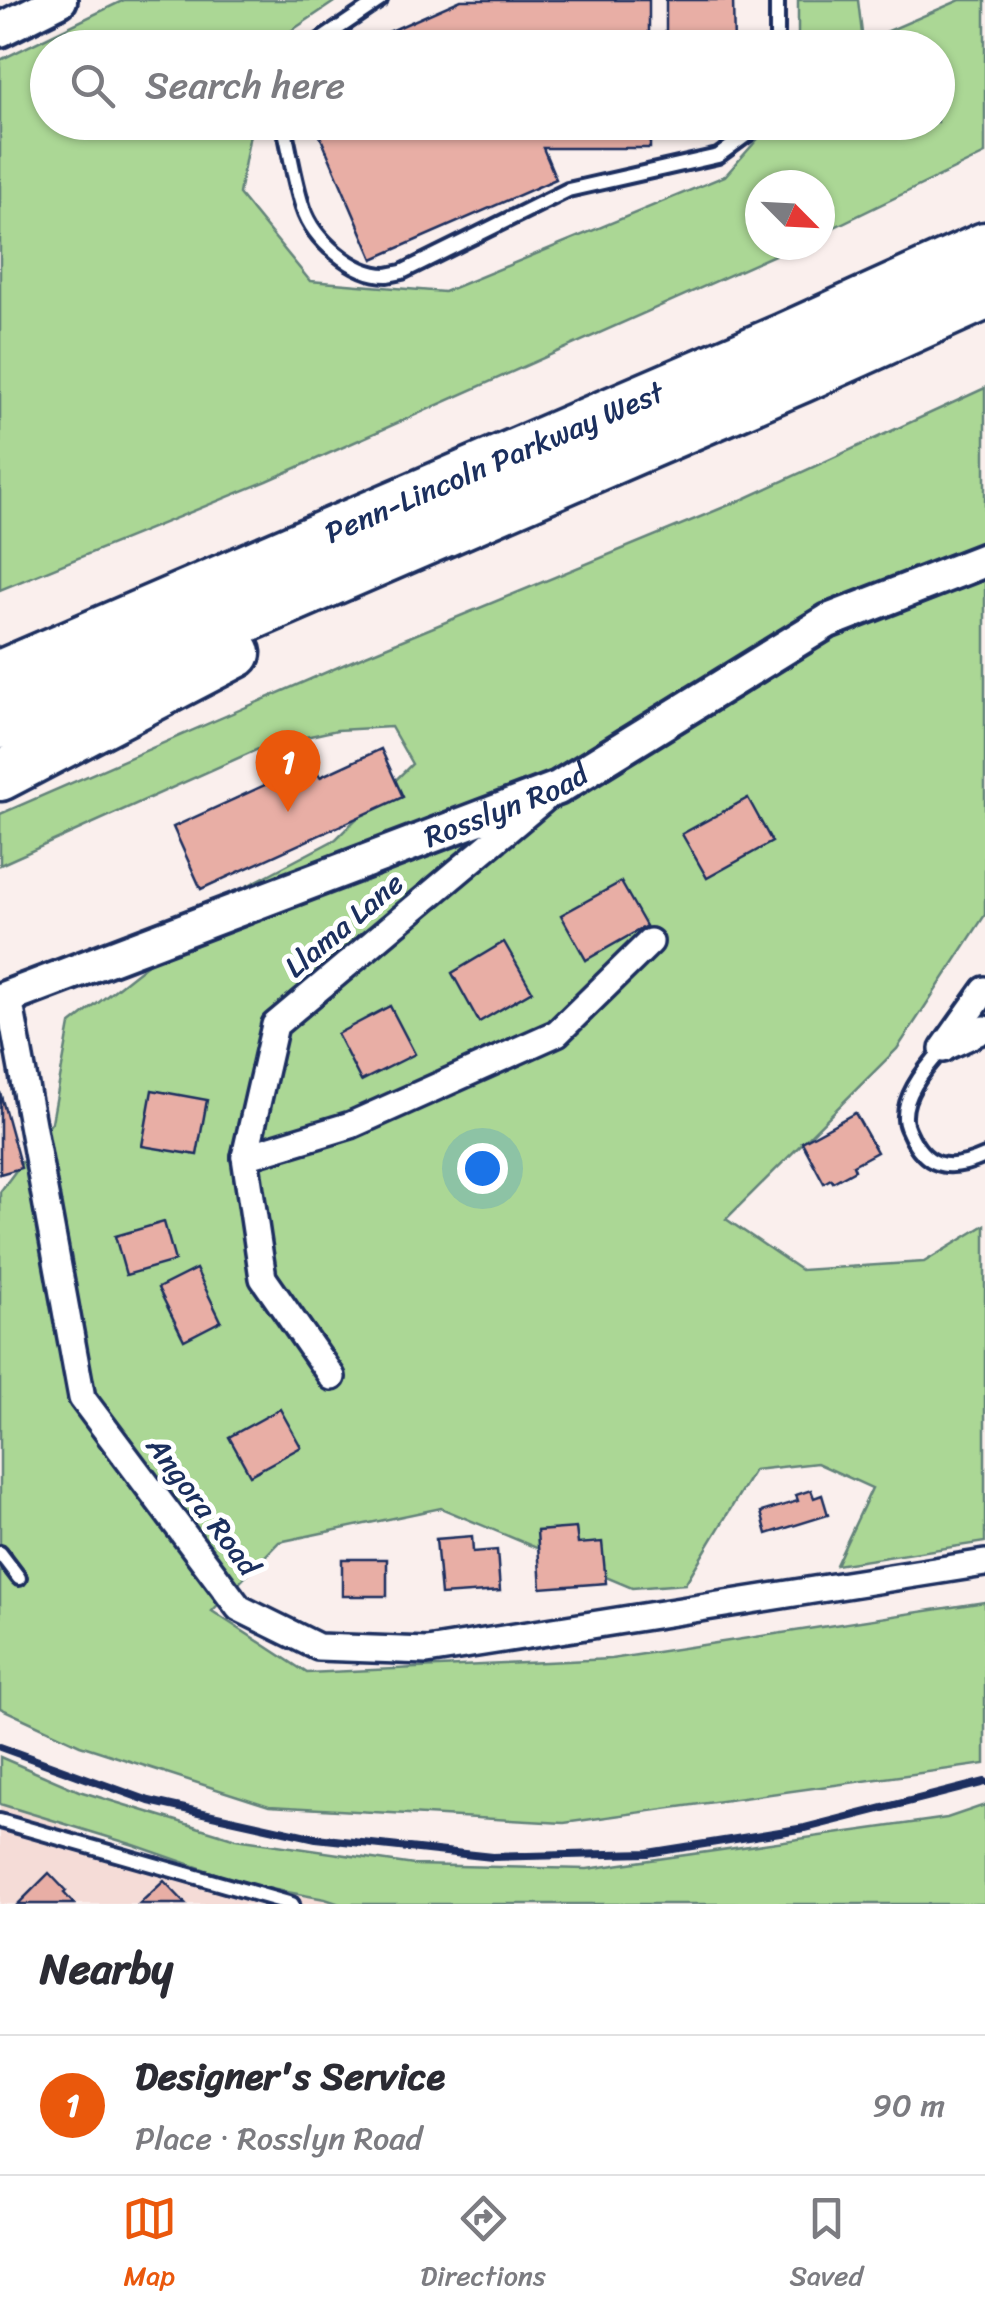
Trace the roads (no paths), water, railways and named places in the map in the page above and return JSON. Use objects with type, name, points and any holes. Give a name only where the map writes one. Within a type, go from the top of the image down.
[{"type":"highway","name":"Penn-Lincoln Parkway West","points":[[0,724],[552,486],[984,260]]},
{"type":"highway","name":"Penn-Lincoln Parkway West","points":[[0,676],[784,338],[984,260]]},
{"type":"highway","points":[[0,776],[552,486]]},
{"type":"highway","points":[[0,657],[186,595]]},
{"type":"street","points":[[0,30],[60,0]]},
{"type":"street","name":"Rosslyn Road","points":[[5,999],[558,788],[828,621],[985,560]]},
{"type":"street","name":"Llama Lane","points":[[332,1377],[263,1278],[245,1157],[275,1025],[558,788]]},
{"type":"street","points":[[245,1157],[351,1125],[557,1032],[650,942]]},
{"type":"street","points":[[944,1049],[985,990]]},
{"type":"street","name":"Angora Road","points":[[5,999],[82,1398],[239,1608],[318,1647],[427,1651],[985,1563]]},
{"type":"street","points":[[944,1049],[985,1029]]},
{"type":"lane","points":[[336,30],[380,0]]},
{"type":"lane","points":[[776,0],[777,30]]},
{"type":"lane","points":[[288,140],[304,212],[318,234],[344,259],[384,275],[402,272],[568,190],[718,156],[740,140]]},
{"type":"lane","points":[[944,1049],[924,1069],[904,1113],[906,1125],[920,1153],[940,1165],[970,1163],[985,1156]]},
{"type":"lane","points":[[0,1553],[19,1578]]},
{"type":"lane","points":[[0,1821],[292,1904]]},
{"type":"railway","points":[[0,1747],[149,1801],[316,1838],[492,1857],[648,1853],[805,1828],[985,1782]]},
{"type":"place","name":"Designer's Service","points":[[288,812]]}]
